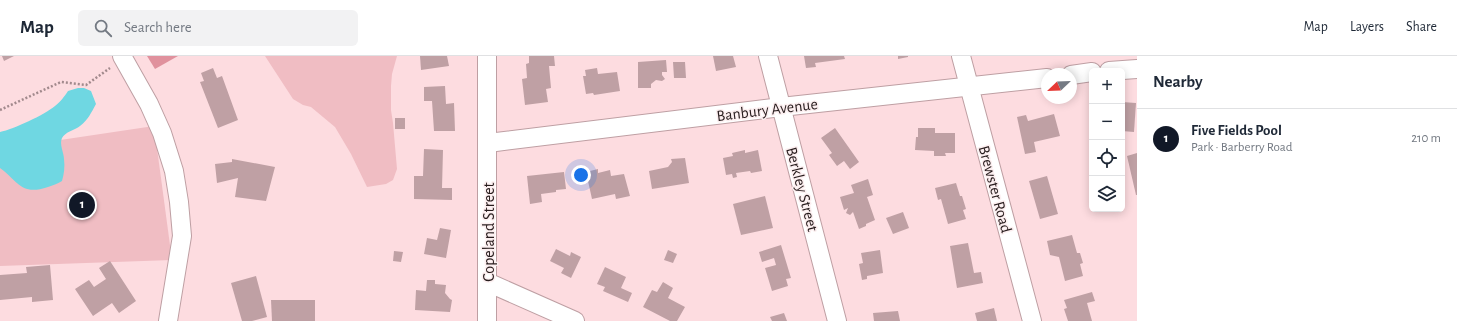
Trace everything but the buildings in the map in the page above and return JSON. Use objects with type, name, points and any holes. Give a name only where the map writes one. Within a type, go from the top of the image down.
[{"type":"street","name":"Copeland Street","points":[[486,56],[488,143],[487,321]]},
{"type":"street","name":"Berkley Street","points":[[768,56],[837,321]]},
{"type":"street","name":"Brewster Road","points":[[961,56],[1032,321]]},
{"type":"street","points":[[123,58],[149,104],[162,132],[174,171],[182,236],[168,321]]},
{"type":"street","points":[[1125,70],[1137,69]]},
{"type":"street","points":[[1077,74],[1089,72]]},
{"type":"street","name":"Banbury Avenue","points":[[488,143],[781,107],[1041,79]]},
{"type":"street","points":[[487,282],[575,321]]},
{"type":"path","points":[[0,110],[61,82],[86,85],[123,58]]},
{"type":"shaded area","points":[[147,56],[178,56],[155,69]]},
{"type":"shaded area","points":[[265,56],[397,56],[392,74],[391,86],[391,110],[397,169],[393,180],[386,184],[367,187],[351,154],[335,127],[311,107],[303,105],[293,99]]},
{"type":"shaded area","points":[[154,126],[172,260],[0,266],[0,149]]},
{"type":"water","points":[[84,88],[91,91],[96,104],[83,124],[65,134],[61,140],[64,157],[64,173],[62,181],[39,189],[26,189],[0,168],[0,132],[21,125],[50,110],[68,91]]},
{"type":"place","name":"Five Fields Pool","points":[[82,205]]}]
